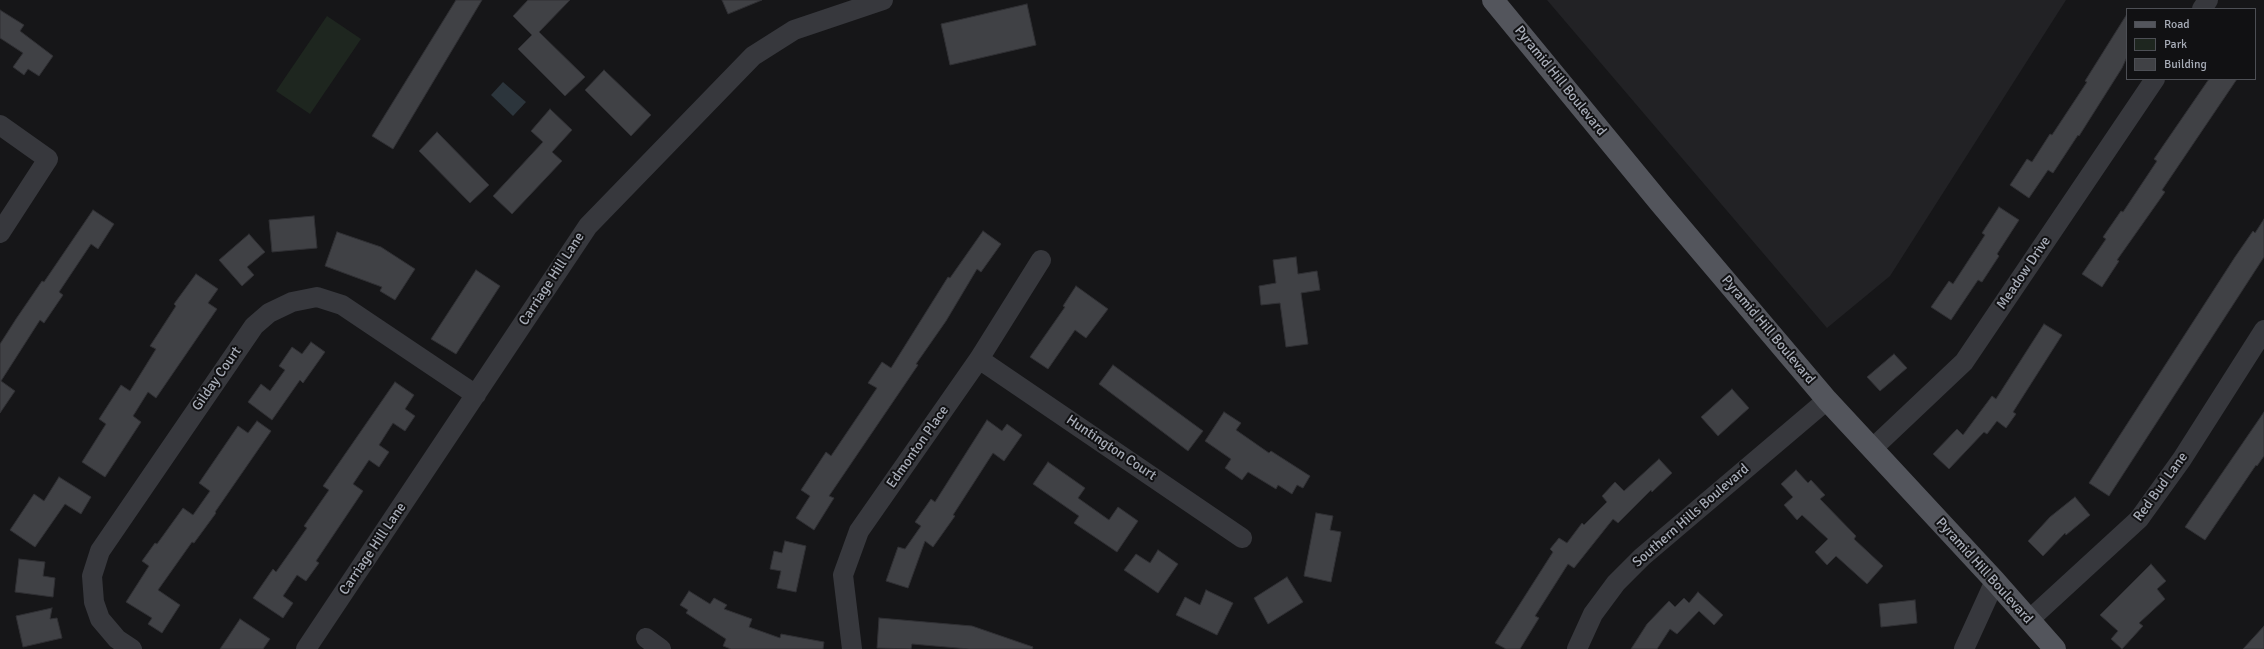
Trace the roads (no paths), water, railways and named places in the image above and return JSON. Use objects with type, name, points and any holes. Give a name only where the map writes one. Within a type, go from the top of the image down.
[{"type":"main road","name":"Pyramid Hill Boulevard","points":[[1493,0],[1660,203],[1827,400],[1995,581],[2055,649]]},
{"type":"street","name":"Carriage Hill Lane","points":[[306,649],[588,226],[753,56],[794,30],[884,0]]},
{"type":"street","name":"Meadow Drive","points":[[1872,449],[1964,362],[2154,80]]},
{"type":"street","points":[[0,125],[48,159],[0,233]]},
{"type":"street","name":"Edmonton Place","points":[[852,649],[843,575],[859,531],[980,359],[1042,260]]},
{"type":"street","name":"Gilday Court","points":[[132,649],[117,639],[100,619],[94,602],[92,576],[100,551],[254,326],[269,313],[292,302],[317,297],[342,305],[476,395]]},
{"type":"street","name":"Red Bud Lane","points":[[2030,620],[2139,519],[2182,459],[2264,330]]},
{"type":"street","name":"Huntington Court","points":[[980,359],[1242,538]]},
{"type":"street","name":"Southern Hills Boulevard","points":[[1577,649],[1593,614],[1616,583],[1642,557],[1827,400]]},
{"type":"street","points":[[1964,649],[1995,581]]}]
